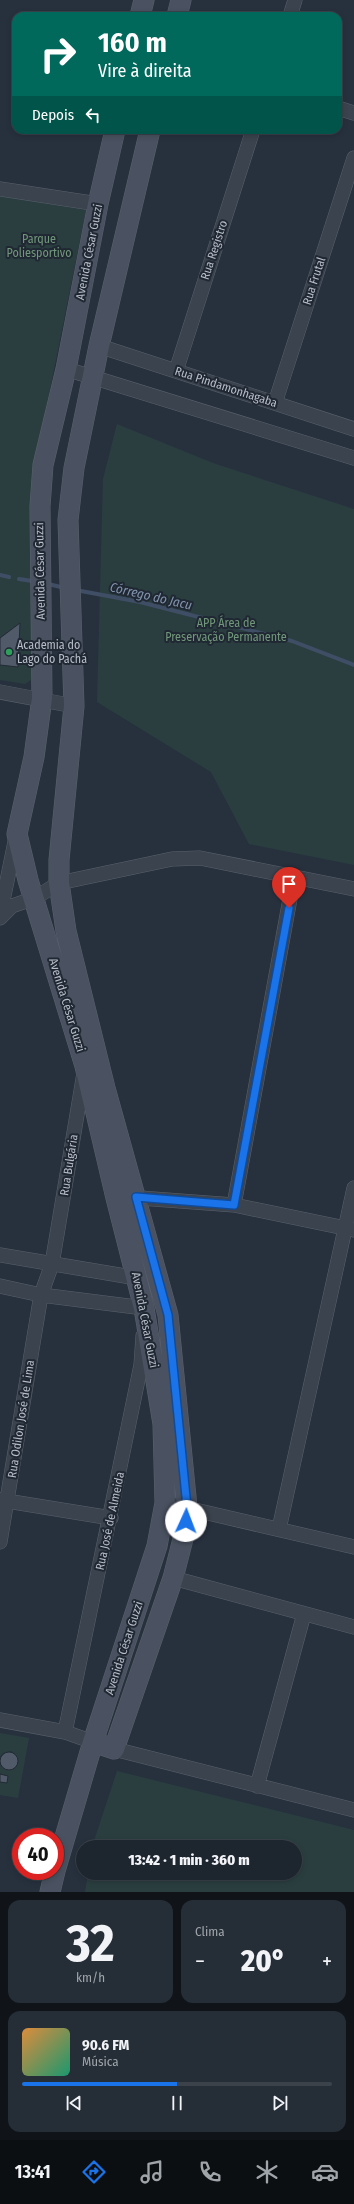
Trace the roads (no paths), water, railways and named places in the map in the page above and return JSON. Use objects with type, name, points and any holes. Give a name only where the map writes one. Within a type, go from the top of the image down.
[{"type":"street","points":[[141,12],[144,0]]},
{"type":"street","points":[[178,12],[181,0]]},
{"type":"street","points":[[291,12],[295,0]]},
{"type":"street","points":[[342,109],[354,113]]},
{"type":"street","name":"Avenida César Guzzi","points":[[64,1840],[93,1742],[153,1559],[165,1503],[163,1424],[144,1308],[85,1066],[24,864],[17,834],[34,757],[42,698],[40,506],[43,465],[66,369],[98,204],[114,134]]},
{"type":"street","name":"Avenida César Guzzi","points":[[114,1749],[173,1578],[184,1535],[187,1507],[168,1315],[105,1088],[68,939],[59,883],[59,860],[74,706],[68,520],[74,468],[99,346],[149,134]]},
{"type":"street","name":"Rua Registro","points":[[176,371],[252,134]]},
{"type":"street","name":"Rua Frutal","points":[[275,403],[354,158]]},
{"type":"street","points":[[0,189],[98,204]]},
{"type":"street","name":"Rua Pindamonhagaba","points":[[99,346],[354,429]]},
{"type":"street","points":[[66,369],[354,458]]},
{"type":"street","points":[[0,692],[42,698],[74,706]]},
{"type":"street","points":[[0,916],[17,834]]},
{"type":"street","points":[[0,916],[12,906],[35,898],[59,883],[142,864],[172,859],[200,858],[354,889]]},
{"type":"street","points":[[24,864],[31,874],[39,875],[50,870],[59,860]]},
{"type":"street","points":[[234,1205],[294,877]]},
{"type":"street","name":"Rua Bulgária","points":[[41,1295],[52,1264],[85,1066]]},
{"type":"street","points":[[279,1529],[350,1229],[354,1188]]},
{"type":"street","points":[[116,1198],[136,1197],[234,1205],[350,1229]]},
{"type":"street","points":[[0,1255],[137,1278]]},
{"type":"street","points":[[0,1286],[41,1295],[144,1308]]},
{"type":"street","name":"Rua Odilon José de Lima","points":[[0,1542],[4,1501],[41,1295]]},
{"type":"street","name":"Rua José de Almeida","points":[[65,1732],[111,1518],[141,1365],[144,1308]]},
{"type":"street","points":[[4,1501],[111,1518]]},
{"type":"street","points":[[165,1503],[354,1547]]},
{"type":"street","points":[[173,1578],[354,1627]]},
{"type":"street","points":[[257,1786],[304,1614]]},
{"type":"street","points":[[0,1720],[65,1732],[114,1749],[354,1810]]},
{"type":"street","name":"Avenida César Guzzi","points":[[50,1892],[53,1880]]},
{"type":"waterway","name":"Córrego do Jacu","points":[[0,575],[9,577]]},
{"type":"waterway","name":"Córrego do Jacu","points":[[19,579],[32,581]]},
{"type":"waterway","name":"Córrego do Jacu","points":[[48,584],[65,588]]},
{"type":"waterway","name":"Córrego do Jacu","points":[[81,591],[140,602],[292,641],[354,665]]},
{"type":"place","name":"Academia do Lago do Pachá","points":[[9,652]]},
{"type":"park label","name":"Parque Poliesportivo","points":[[39,246]]},
{"type":"park label","name":"APP Área de Preservação Permanente","points":[[226,630]]}]
